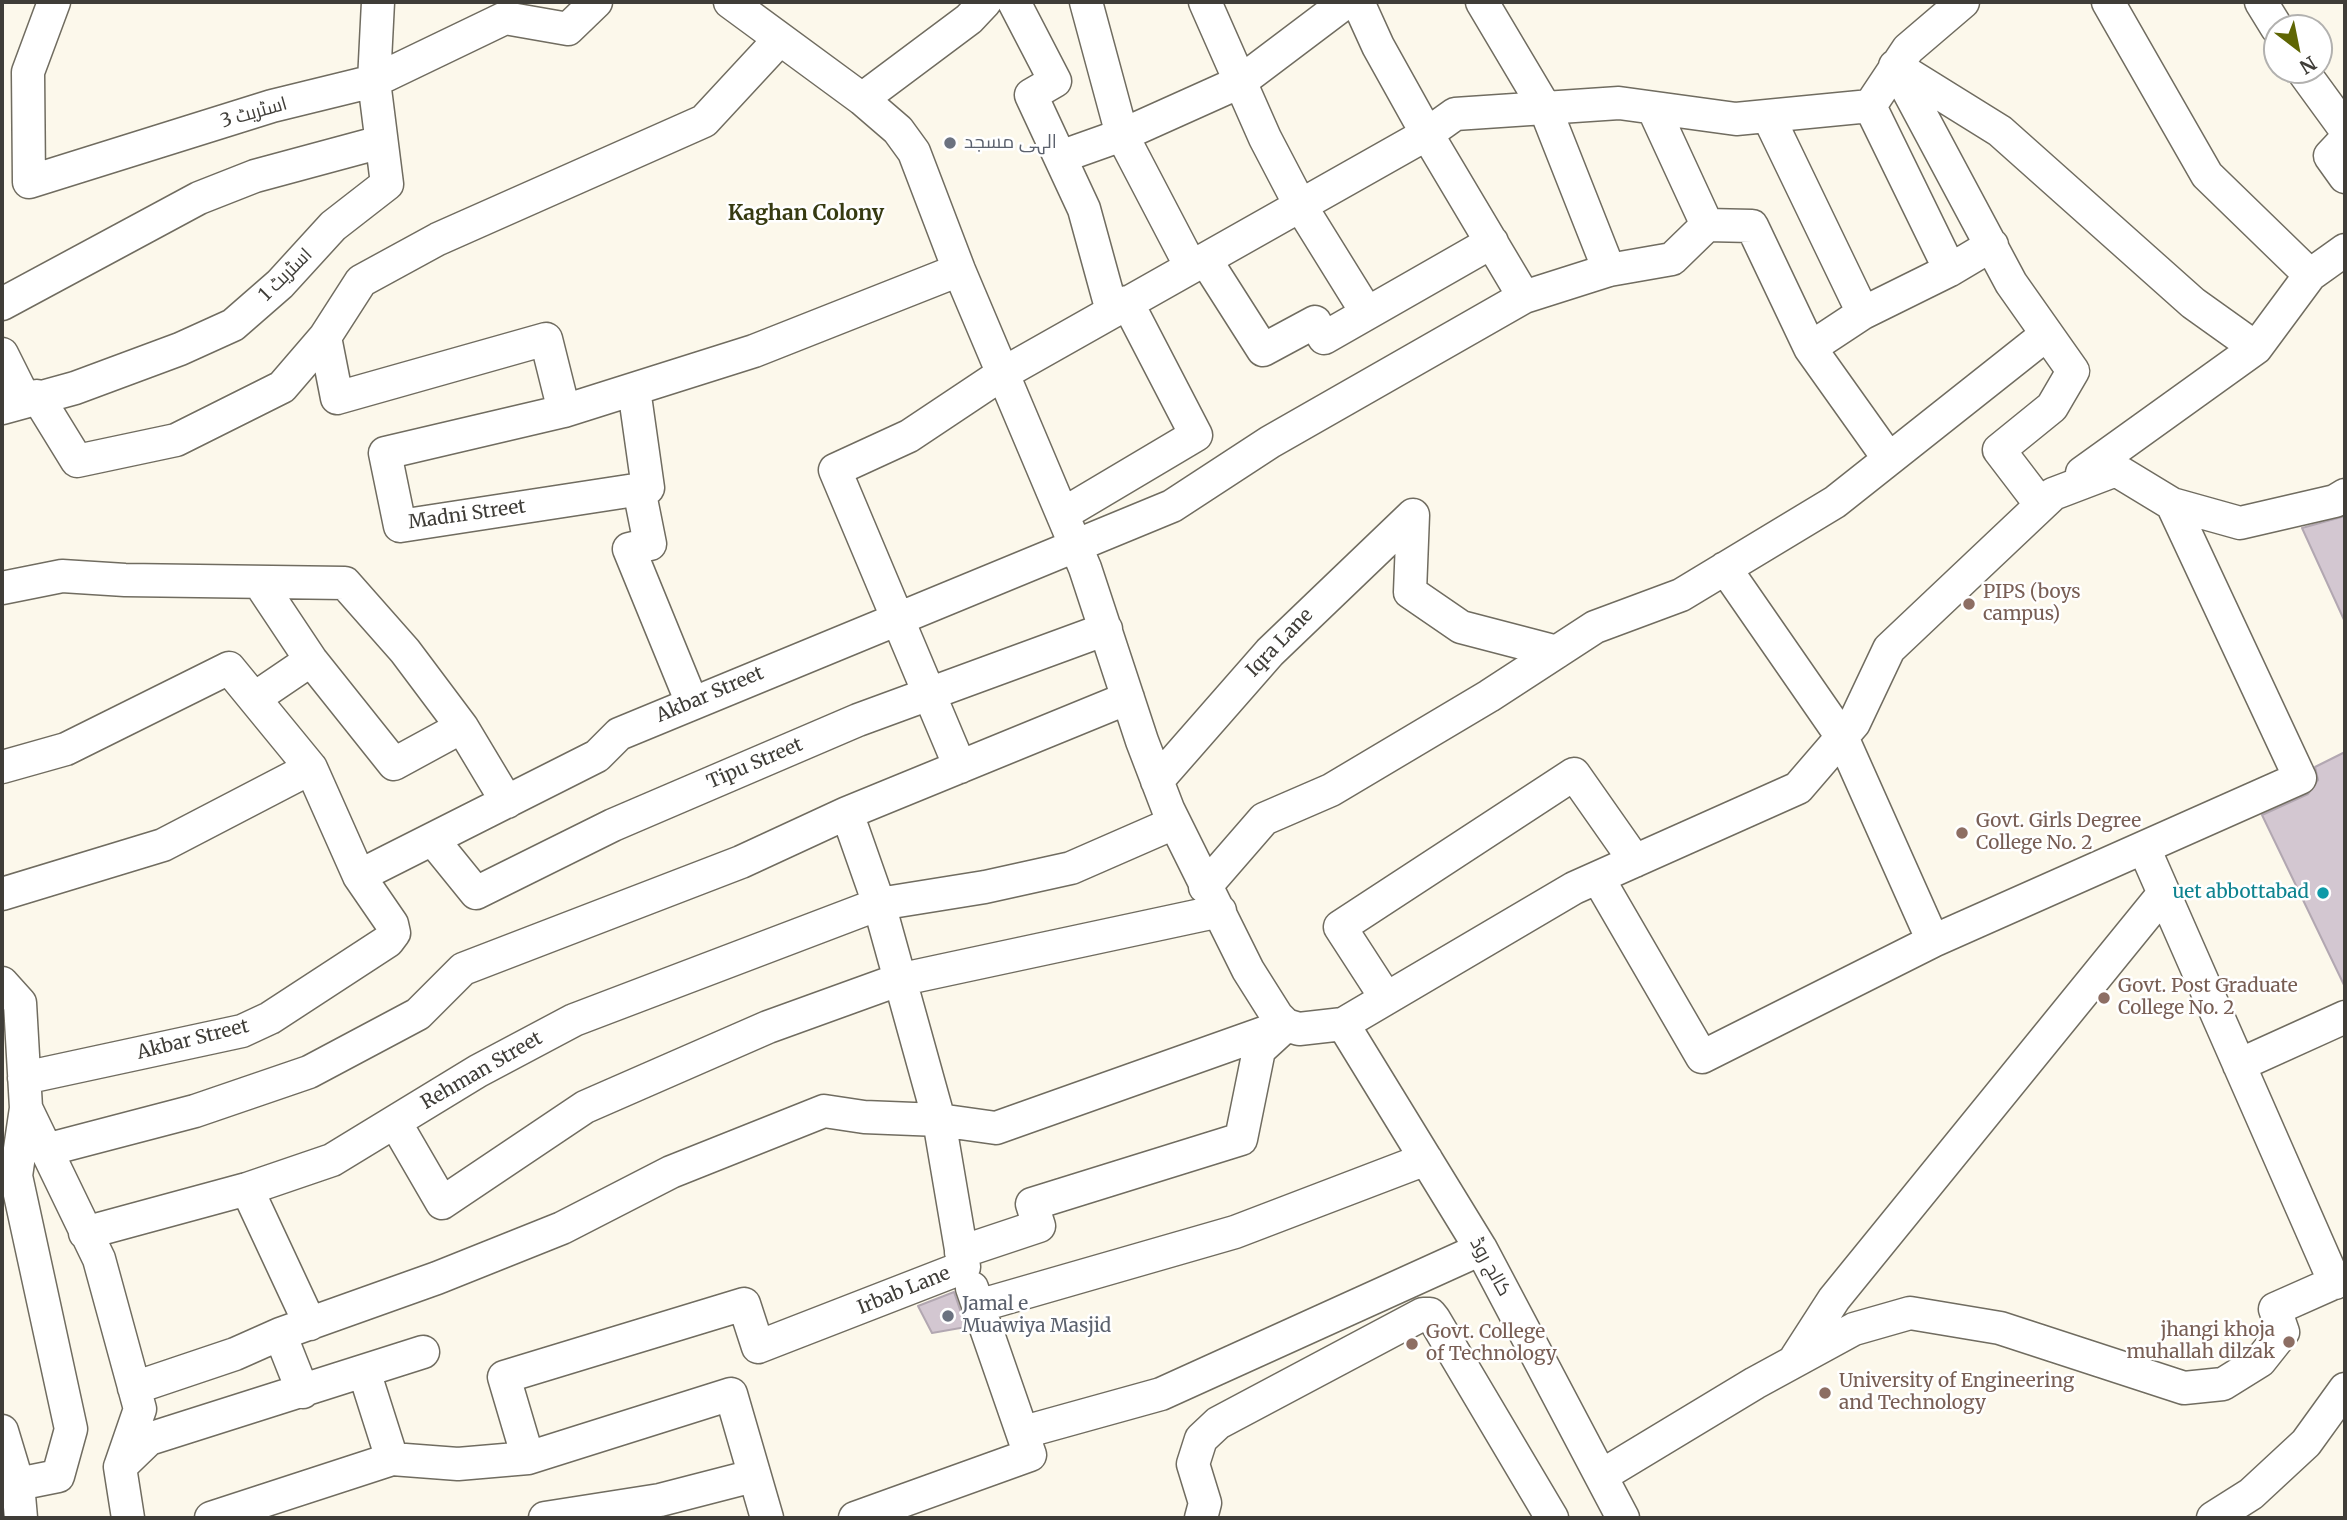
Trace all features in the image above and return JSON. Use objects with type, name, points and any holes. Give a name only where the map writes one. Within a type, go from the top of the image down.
[{"type":"street","points":[[15,73],[54,2]]},
{"type":"street","name":"اسٹریٹ 1","points":[[21,401],[75,388],[180,349],[233,325],[280,284],[332,226],[387,184],[374,81],[378,2]]},
{"type":"street","name":"اسٹریٹ 3","points":[[15,73],[29,182],[272,106],[374,81],[505,18],[568,29],[596,2]]},
{"type":"street","points":[[730,2],[862,99],[898,130],[914,152],[959,270],[1077,547],[1174,823],[1248,970],[1286,1025]]},
{"type":"street","points":[[862,99],[969,19],[985,2]]},
{"type":"street","points":[[1014,2],[1055,81],[1031,95],[1084,209],[1120,307],[1196,435],[1063,514]]},
{"type":"street","points":[[1086,2],[1122,135],[1198,263],[1263,350],[1315,322],[1324,338],[1492,242]]},
{"type":"street","points":[[1205,2],[1240,82],[1300,205],[1367,313]]},
{"type":"street","points":[[1060,157],[1122,135],[1240,82],[1346,2]]},
{"type":"street","points":[[1358,2],[1378,46],[1427,134],[1524,297]]},
{"type":"street","points":[[1482,2],[1545,108],[1609,271]]},
{"type":"street","points":[[1870,106],[1908,49],[1963,2]]},
{"type":"street","points":[[2108,2],[2207,174],[2310,275]]},
{"type":"street","points":[[2,354],[21,401],[77,461],[176,440],[282,387],[325,337],[361,281],[438,239],[704,121],[780,39]]},
{"type":"street","points":[[1895,66],[2011,283],[2073,371],[2052,407],[1999,450],[2047,500]]},
{"type":"street","points":[[1895,66],[2000,131],[2193,303],[2256,348]]},
{"type":"street","points":[[2312,84],[2345,129]]},
{"type":"street","points":[[960,767],[835,470],[909,436],[1002,373],[1427,134],[1455,114],[1619,103],[1737,119],[1870,106]]},
{"type":"street","points":[[1870,106],[1950,270]]},
{"type":"street","points":[[1653,107],[1707,225],[1752,226],[1810,348],[1889,459]]},
{"type":"street","points":[[1768,116],[1863,313]]},
{"type":"street","points":[[2345,140],[2330,156],[2345,177]]},
{"type":"street","points":[[2,304],[199,198],[255,176],[382,142]]},
{"type":"street","name":"Akbar Street","points":[[359,876],[597,757],[619,734],[1172,506],[1270,442],[1524,297],[1609,271],[1672,259],[1707,225]]},
{"type":"street","points":[[1810,348],[1863,313],[1950,270],[1992,245]]},
{"type":"street","points":[[134,1388],[235,1354],[280,1334],[562,1228],[671,1172],[824,1111],[864,1117],[939,1120],[996,1128],[1286,1025],[1299,1029],[1343,1024],[1574,888],[1798,788],[1854,723],[1889,649],[2047,500],[2256,348],[2310,275],[2345,250]]},
{"type":"street","name":"Madni Street","points":[[639,489],[400,526],[385,453],[564,411],[754,351],[959,270]]},
{"type":"street","points":[[395,1122],[442,1203],[585,1107],[768,1027],[898,980],[1213,899],[1264,819],[1331,790],[1595,627],[1681,595],[1835,502],[2047,334]]},
{"type":"street","points":[[325,337],[337,398],[546,339],[564,411]]},
{"type":"street","points":[[634,389],[648,488],[639,489],[650,544],[629,549],[692,703]]},
{"type":"street","points":[[2047,500],[2116,470],[2172,504],[2240,523],[2335,501],[2345,495]]},
{"type":"street","points":[[1598,878],[1702,1057],[1933,942],[2300,778],[2172,504]]},
{"type":"street","name":"Iqra Lane","points":[[1157,780],[1270,652],[1413,515],[1409,592],[1461,626],[1557,652]]},
{"type":"street","points":[[1725,568],[1842,737],[1933,942]]},
{"type":"street","points":[[2,588],[62,576],[345,583],[405,651],[462,727],[507,802]]},
{"type":"street","points":[[259,582],[311,660],[394,764],[462,727]]},
{"type":"street","name":"Tipu Street","points":[[433,840],[476,893],[613,825],[858,720],[1106,629]]},
{"type":"street","points":[[255,698],[311,660]]},
{"type":"street","name":"Akbar Street","points":[[2,766],[66,749],[229,668],[311,768],[359,876],[392,924],[394,933],[388,941],[270,1018],[242,1031],[25,1093]]},
{"type":"street","points":[[46,1150],[195,1111],[309,1072],[418,1014],[463,969],[741,862],[847,813],[1129,698]]},
{"type":"street","points":[[2,894],[163,845],[311,768]]},
{"type":"street","points":[[1386,998],[1340,928],[1574,774],[1635,861]]},
{"type":"street","name":"Irbab Lane","points":[[528,1458],[504,1377],[744,1304],[758,1347],[963,1259],[939,1120],[879,904],[847,813]]},
{"type":"street","name":"Rehman Street","points":[[85,1233],[247,1189],[332,1160],[478,1072],[574,1020],[879,904],[985,887],[1071,868],[1174,823]]},
{"type":"street","points":[[1601,1476],[1854,1329],[1910,1313],[2000,1328],[2184,1388],[2223,1384],[2260,1362],[2283,1332],[2274,1309],[2340,1280],[2239,1065],[2144,848]]},
{"type":"street","points":[[1794,1362],[1834,1298],[2164,893]]},
{"type":"street","points":[[2,983],[20,1003],[25,1093],[16,1176],[2,1220]]},
{"type":"street","points":[[2239,1065],[2345,1017]]},
{"type":"street","name":"کالج روڈ","points":[[1343,1024],[1481,1249],[1623,1518]]},
{"type":"street","points":[[855,1518],[1030,1455],[963,1259],[1039,1226],[1032,1204],[1241,1139],[1259,1050],[1286,1025]]},
{"type":"street","points":[[25,1093],[46,1150],[99,1259],[140,1409],[120,1467],[128,1518]]},
{"type":"street","points":[[978,1306],[1234,1232],[1426,1158]]},
{"type":"street","points":[[16,1176],[71,1429],[58,1476],[18,1484]]},
{"type":"street","points":[[247,1189],[310,1324]]},
{"type":"street","points":[[1024,1432],[1161,1394],[1481,1249]]},
{"type":"street","points":[[1201,1518],[1205,1503],[1193,1464],[1201,1439],[1218,1423],[1423,1314],[1430,1314],[1552,1518]]},
{"type":"street","points":[[280,1334],[303,1392]]},
{"type":"street","points":[[120,1467],[149,1439],[423,1352]]},
{"type":"street","points":[[364,1371],[392,1459]]},
{"type":"street","points":[[2213,1518],[2251,1493],[2306,1443],[2345,1390]]},
{"type":"street","points":[[211,1518],[392,1459],[458,1465],[528,1458],[731,1394],[767,1518]]},
{"type":"street","points":[[2,1431],[18,1484],[20,1518]]},
{"type":"street","points":[[545,1518],[660,1500],[753,1476]]},
{"type":"building","points":[[2345,516],[2345,622],[2302,528]]},
{"type":"building","name":"uet abbottabad","points":[[2345,752],[2345,987],[2262,815],[2308,794],[2318,780],[2315,767]]},
{"type":"building","name":"Jamal e Muawiya Masjid","points":[[954,1292],[966,1327],[932,1333],[918,1306]]},
{"type":"place","name":"الہی مسجد","points":[[950,143]]},
{"type":"place","name":"PIPS (boys campus)","points":[[1969,604]]},
{"type":"place","name":"Govt. Girls Degree College No. 2","points":[[1962,833]]},
{"type":"place","name":"uet abbottabad","points":[[2323,893]]},
{"type":"place","name":"Govt. Post Graduate College No. 2","points":[[2104,998]]},
{"type":"place","name":"Jamal e Muawiya Masjid","points":[[948,1316]]},
{"type":"place","name":"jhangi khoja muhallah dilzak","points":[[2289,1342]]},
{"type":"place","name":"Govt. College of Technology","points":[[1412,1344]]},
{"type":"place","name":"University of Engineering and Technology","points":[[1825,1393]]},
{"type":"district","name":"Kaghan Colony","points":[[806,214]]}]
